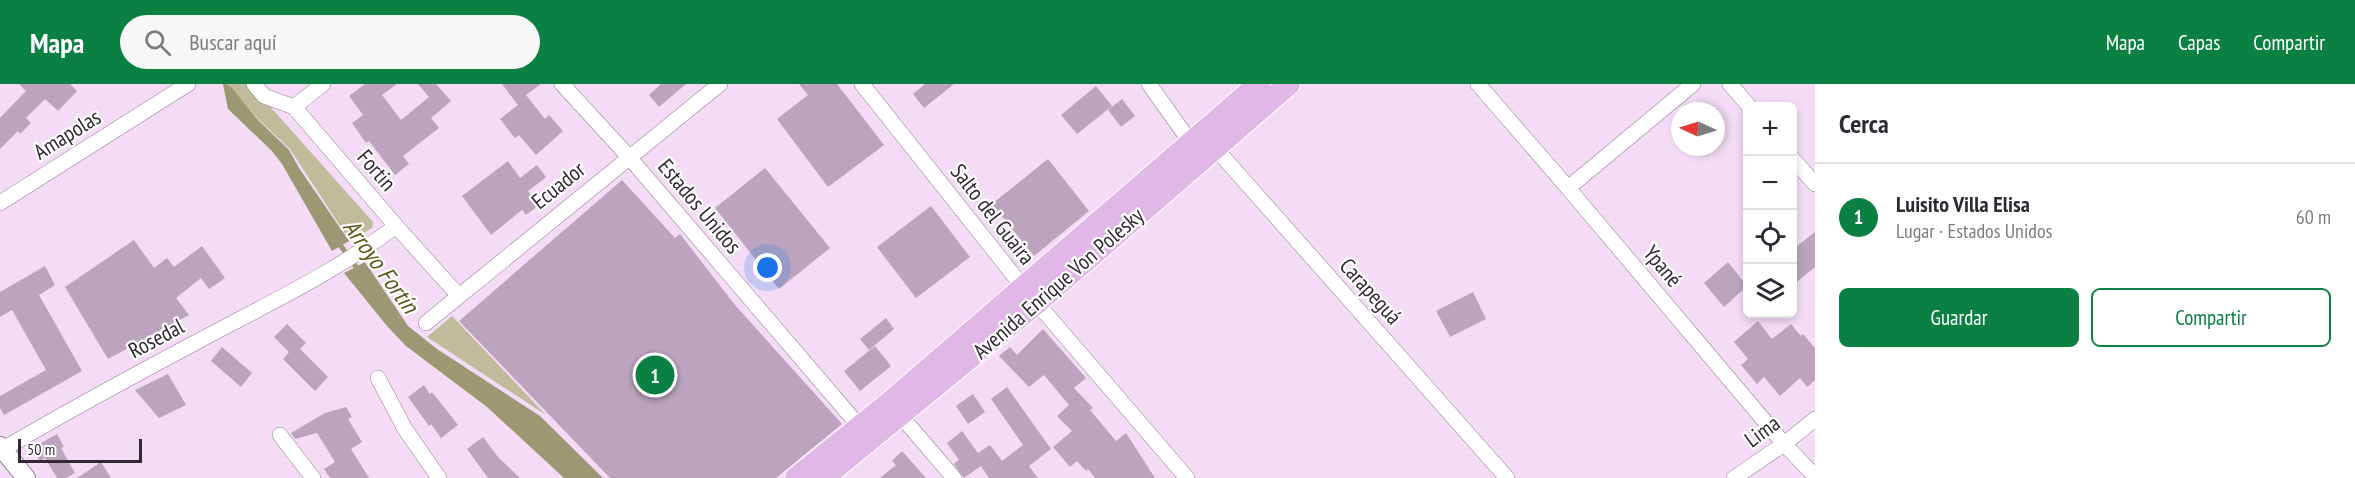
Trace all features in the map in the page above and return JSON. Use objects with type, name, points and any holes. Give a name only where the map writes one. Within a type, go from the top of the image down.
[{"type":"main road","name":"Avenida Enrique Von Polesky","points":[[796,478],[865,433],[895,410],[1031,295],[1202,141],[1259,84]]},
{"type":"main road","name":"Avenida Enrique Von Polesky","points":[[1202,141],[1289,84]]},
{"type":"main road","name":"Avenida Enrique Von Polesky","points":[[823,478],[865,433]]},
{"type":"street","name":"Amapolas","points":[[0,203],[188,84]]},
{"type":"street","name":"Fortin","points":[[254,84],[264,96],[294,107],[459,296]]},
{"type":"street","points":[[294,107],[323,84]]},
{"type":"street","name":"Estados Unidos","points":[[562,84],[628,157],[865,433]]},
{"type":"street","name":"Ecuador","points":[[426,323],[720,84]]},
{"type":"street","name":"Salto del Guaira","points":[[862,84],[1031,295],[1187,478]]},
{"type":"street","name":"Carapeguá","points":[[1149,84],[1507,478]]},
{"type":"street","name":"Ypané","points":[[1478,84],[1784,444],[1815,476]]},
{"type":"street","points":[[1568,188],[1692,84]]},
{"type":"street","points":[[1730,84],[1746,102]]},
{"type":"street","points":[[1797,164],[1815,184]]},
{"type":"street","name":"Rosedal","points":[[1,449],[335,267],[368,247],[396,226]]},
{"type":"street","points":[[378,378],[405,429],[439,478]]},
{"type":"street","points":[[895,410],[954,478]]},
{"type":"street","name":"Lima","points":[[1734,478],[1784,444],[1815,419]]},
{"type":"street","points":[[280,435],[313,478]]},
{"type":"street","points":[[1,449],[26,478]]},
{"type":"shaded area","points":[[223,84],[232,88],[258,120],[289,150],[349,241],[332,251],[282,164],[271,150],[228,109]]},
{"type":"shaded area","points":[[228,84],[250,84],[373,222],[372,228],[350,241],[290,149],[258,119]]},
{"type":"shaded area","points":[[365,262],[408,326],[437,349],[540,416],[603,478],[564,478],[487,407],[406,346],[344,273]]},
{"type":"shaded area","points":[[452,316],[546,415],[427,337]]},
{"type":"building","points":[[19,84],[70,84],[77,91],[58,111],[45,99],[26,118],[31,123],[20,134],[18,131],[0,149],[0,118],[26,91]]},
{"type":"building","points":[[365,84],[397,84],[382,95],[401,120],[429,97],[418,84],[436,84],[451,101],[431,118],[439,128],[403,156],[409,164],[395,175],[369,141],[366,143],[352,123],[363,115],[349,96]]},
{"type":"building","points":[[502,84],[541,84],[526,95],[545,119],[549,115],[563,131],[536,155],[519,135],[515,138],[500,119],[518,105]]},
{"type":"building","points":[[661,84],[686,84],[659,107],[649,95]]},
{"type":"building","points":[[799,84],[837,84],[884,145],[828,187],[777,119],[808,95]]},
{"type":"building","points":[[925,84],[954,84],[924,108],[913,94]]},
{"type":"building","points":[[1096,86],[1112,106],[1077,134],[1061,115]]},
{"type":"building","points":[[1122,99],[1135,116],[1121,127],[1108,110]]},
{"type":"building","points":[[1048,159],[1089,211],[1034,256],[992,204]]},
{"type":"building","points":[[508,161],[520,178],[537,165],[546,177],[528,191],[539,205],[526,215],[522,210],[491,235],[462,196]]},
{"type":"building","points":[[765,168],[830,248],[779,289],[715,208]]},
{"type":"building","points":[[622,180],[675,238],[680,234],[735,305],[842,424],[776,478],[610,478],[459,321]]},
{"type":"building","points":[[931,206],[970,257],[916,298],[877,247]]},
{"type":"building","points":[[1815,232],[1815,267],[1797,282],[1797,264],[1797,246]]},
{"type":"building","points":[[134,240],[154,268],[167,258],[174,267],[202,246],[225,278],[209,289],[201,278],[176,298],[189,315],[108,359],[65,287]]},
{"type":"building","points":[[1728,262],[1743,281],[1743,290],[1724,307],[1704,283]]},
{"type":"building","points":[[45,266],[55,285],[39,295],[82,371],[4,415],[0,408],[0,396],[46,370],[12,310],[0,317],[0,292]]},
{"type":"building","points":[[1473,292],[1486,319],[1450,337],[1436,311]]},
{"type":"building","points":[[886,318],[894,329],[869,350],[860,339]]},
{"type":"building","points":[[1758,321],[1772,339],[1791,324],[1815,348],[1815,380],[1807,387],[1800,378],[1780,396],[1764,377],[1757,384],[1741,365],[1748,359],[1734,342]]},
{"type":"building","points":[[287,324],[306,343],[300,349],[328,377],[315,391],[283,359],[289,352],[274,337]]},
{"type":"building","points":[[1043,329],[1086,378],[1074,388],[1093,408],[1090,410],[1116,441],[1126,433],[1155,478],[1095,478],[1077,461],[1070,467],[1053,447],[1072,431],[1057,416],[1069,405],[1044,375],[1029,387],[999,356],[1010,347],[1017,355]]},
{"type":"building","points":[[875,346],[891,366],[860,391],[844,371]]},
{"type":"building","points":[[222,347],[252,373],[241,387],[211,361]]},
{"type":"building","points":[[168,374],[186,405],[159,418],[135,390]]},
{"type":"building","points":[[424,385],[458,425],[441,438],[431,424],[429,426],[408,397]]},
{"type":"building","points":[[1007,387],[1051,449],[1029,466],[1038,478],[989,478],[981,466],[964,478],[954,464],[959,460],[947,443],[962,431],[978,453],[990,445],[1002,461],[1023,445],[991,399]]},
{"type":"building","points":[[973,394],[985,412],[968,424],[956,406]]},
{"type":"building","points":[[346,407],[352,417],[348,419],[362,442],[351,449],[369,478],[330,478],[324,469],[335,462],[317,433],[295,439],[291,433],[325,413]]},
{"type":"building","points":[[57,434],[64,447],[61,448],[75,473],[66,478],[57,478],[45,458],[40,461],[32,448]]},
{"type":"building","points":[[483,437],[498,457],[520,478],[488,478],[467,449]]},
{"type":"building","points":[[902,451],[926,478],[880,478],[896,465],[892,461]]},
{"type":"building","points":[[101,462],[111,478],[77,478]]},
{"type":"waterway","name":"Arroyo Fortín","points":[[338,242],[359,271]]},
{"type":"place","name":"Luisito Villa Elisa","points":[[655,375]]}]
